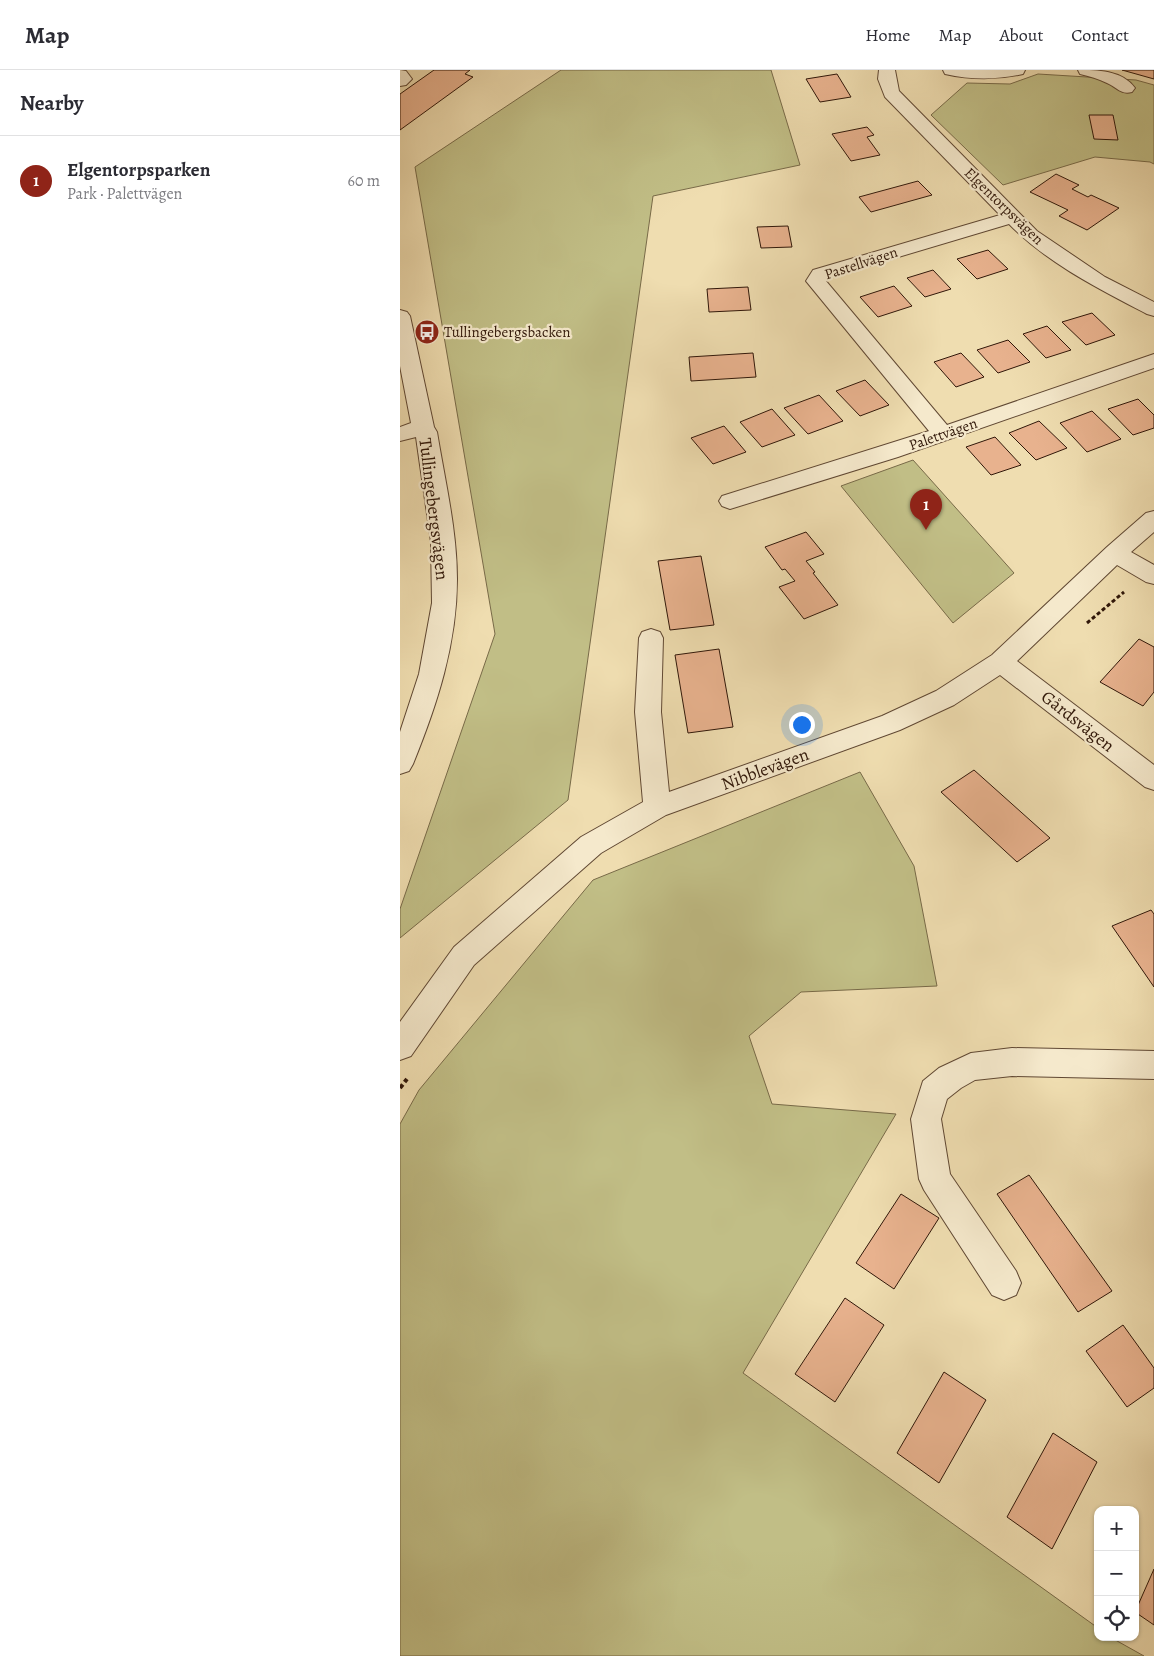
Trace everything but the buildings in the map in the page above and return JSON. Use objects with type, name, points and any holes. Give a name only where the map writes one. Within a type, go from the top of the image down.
[{"type":"street","name":"Elgentorpsvägen","points":[[887,70],[887,79],[891,93],[1030,235],[1098,282],[1154,310]]},
{"type":"street","points":[[951,70],[972,75],[998,76],[1016,70]]},
{"type":"street","points":[[1086,70],[1113,79],[1126,88]]},
{"type":"street","points":[[400,75],[403,79],[400,81]]},
{"type":"street","name":"Pastellvägen","points":[[943,434],[816,281],[820,274],[1012,217]]},
{"type":"street","name":"Tullingebergsvägen","points":[[400,316],[422,427],[426,432],[439,520],[445,579],[440,636],[418,722],[400,764]]},
{"type":"street","name":"Palettvägen","points":[[730,501],[810,478],[1154,361]]},
{"type":"street","name":"Tullingebergsvägen","points":[[400,434],[422,427]]},
{"type":"street","name":"Nibblevägen","points":[[400,1046],[464,956],[591,845],[657,807],[891,723],[945,698],[1001,662],[1115,553],[1154,519]]},
{"type":"street","points":[[1115,553],[1154,576]]},
{"type":"street","points":[[651,638],[648,712],[657,807]]},
{"type":"street","name":"Gårdsvägen","points":[[1001,662],[1154,780]]},
{"type":"street","points":[[1004,1283],[935,1179],[926,1119],[934,1091],[950,1078],[971,1067],[979,1066],[1012,1062],[1154,1064]]},
{"type":"path","points":[[400,1088],[412,1073]]},
{"type":"shaded area","points":[[561,70],[771,70],[800,165],[653,196],[568,800],[400,938],[400,909],[495,634],[415,167]]},
{"type":"shaded area","points":[[1038,74],[1136,80],[1154,85],[1154,164],[1150,162],[1095,157],[1003,185],[931,115],[967,83],[1010,84]]},
{"type":"shaded area","points":[[913,460],[1014,573],[953,623],[841,486]]},
{"type":"shaded area","points":[[860,772],[914,866],[937,986],[801,992],[749,1036],[772,1104],[896,1114],[743,1373],[1094,1625],[1094,1641],[1117,1641],[1144,1656],[400,1656],[400,1124],[419,1090],[593,880]]},
{"type":"place","name":"Tullingebergsbacken","points":[[427,332]]},
{"type":"place","name":"Elgentorpsparken","points":[[926,530]]}]
